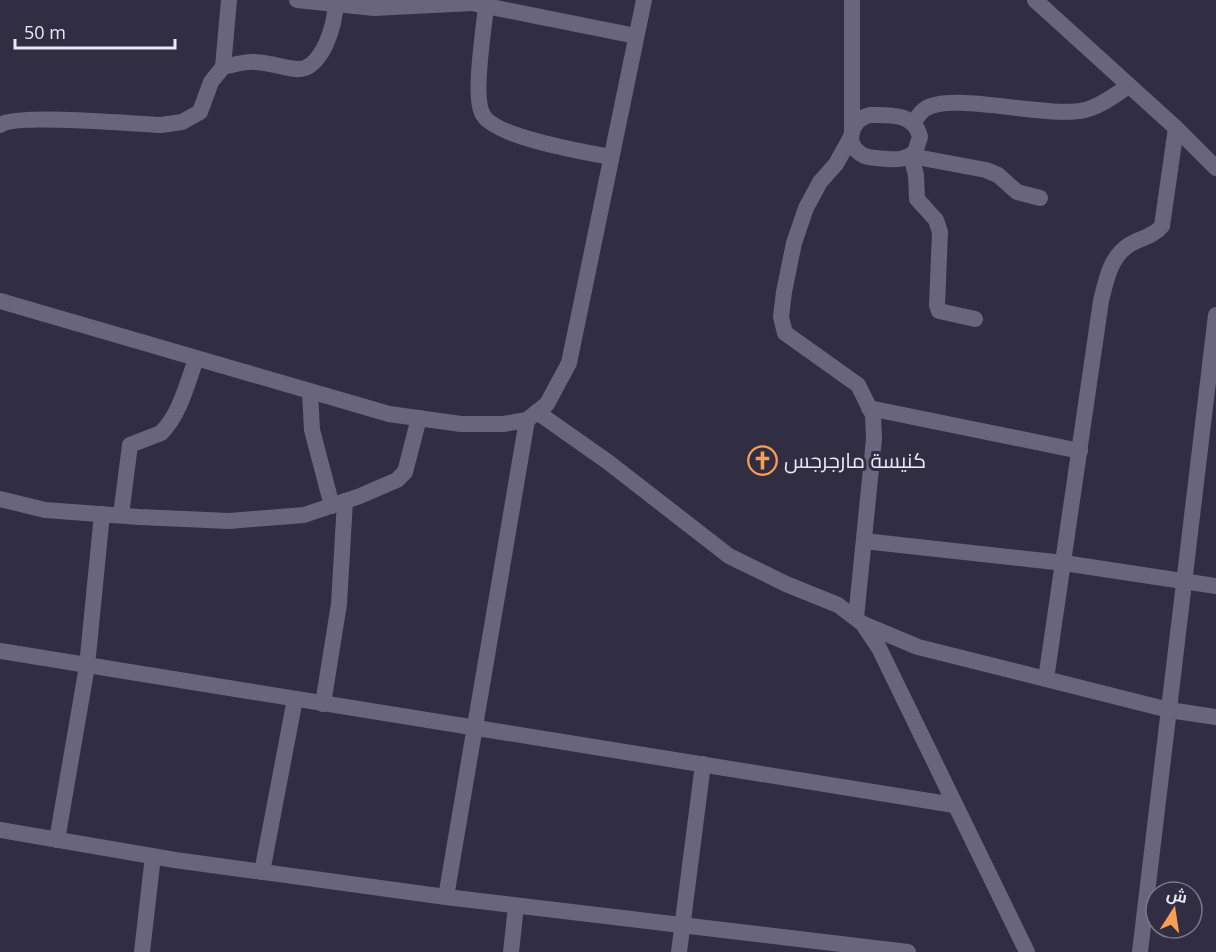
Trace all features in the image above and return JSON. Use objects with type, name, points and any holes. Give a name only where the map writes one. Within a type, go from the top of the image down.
[{"type":"street","points":[[0,125],[4,122],[28,118],[160,125],[182,122],[200,112],[211,82],[223,67],[229,0]]},
{"type":"street","points":[[297,0],[374,8],[476,3],[636,36]]},
{"type":"street","points":[[0,301],[389,414],[461,424],[503,424],[532,416],[547,404],[569,363],[644,0]]},
{"type":"street","points":[[852,0],[851,134],[854,148],[867,157],[901,159],[911,156],[986,170],[998,175],[1017,192],[1040,198]]},
{"type":"street","points":[[1035,0],[1176,128],[1216,168]]},
{"type":"street","points":[[476,3],[480,110],[485,118],[510,133],[611,157]]},
{"type":"street","points":[[223,67],[254,62],[302,69],[311,67],[319,58],[330,34],[334,4]]},
{"type":"street","points":[[913,123],[923,109],[936,104],[1059,112],[1086,110],[1129,86]]},
{"type":"street","points":[[975,319],[939,311],[937,305],[940,232],[936,220],[917,199],[916,175],[911,156],[920,143],[919,132],[913,123],[904,118],[870,115],[860,119],[836,164],[820,182],[807,208],[794,243],[781,317],[785,333],[858,385],[873,415],[874,439],[864,541],[860,621],[879,648],[1027,952]]},
{"type":"street","points":[[1046,679],[1101,301],[1108,273],[1117,257],[1127,246],[1156,232],[1162,226],[1176,128]]},
{"type":"street","points":[[1140,952],[1216,315]]},
{"type":"street","points":[[121,515],[130,445],[161,434],[165,430],[181,401],[196,359]]},
{"type":"street","points":[[310,392],[312,430],[338,503],[339,604],[323,704]]},
{"type":"street","points":[[869,408],[1080,451]]},
{"type":"street","points":[[532,416],[608,462],[729,556],[786,584],[838,605],[860,621],[918,647],[1169,710],[1216,717]]},
{"type":"street","points":[[446,897],[532,416]]},
{"type":"street","points":[[0,499],[45,510],[229,521],[304,515],[397,480],[405,472],[419,418]]},
{"type":"street","points":[[57,840],[87,666],[102,514]]},
{"type":"street","points":[[864,541],[1064,562],[1216,586]]},
{"type":"street","points":[[0,651],[954,804]]},
{"type":"street","points":[[262,872],[295,699]]},
{"type":"street","points":[[679,952],[703,764]]},
{"type":"street","points":[[0,830],[153,856],[446,897],[855,949],[908,952]]},
{"type":"street","points":[[142,952],[153,856]]},
{"type":"street","points":[[511,952],[516,906]]},
{"type":"place","name":"كنيسة مارجرجس","points":[[763,461]]}]
